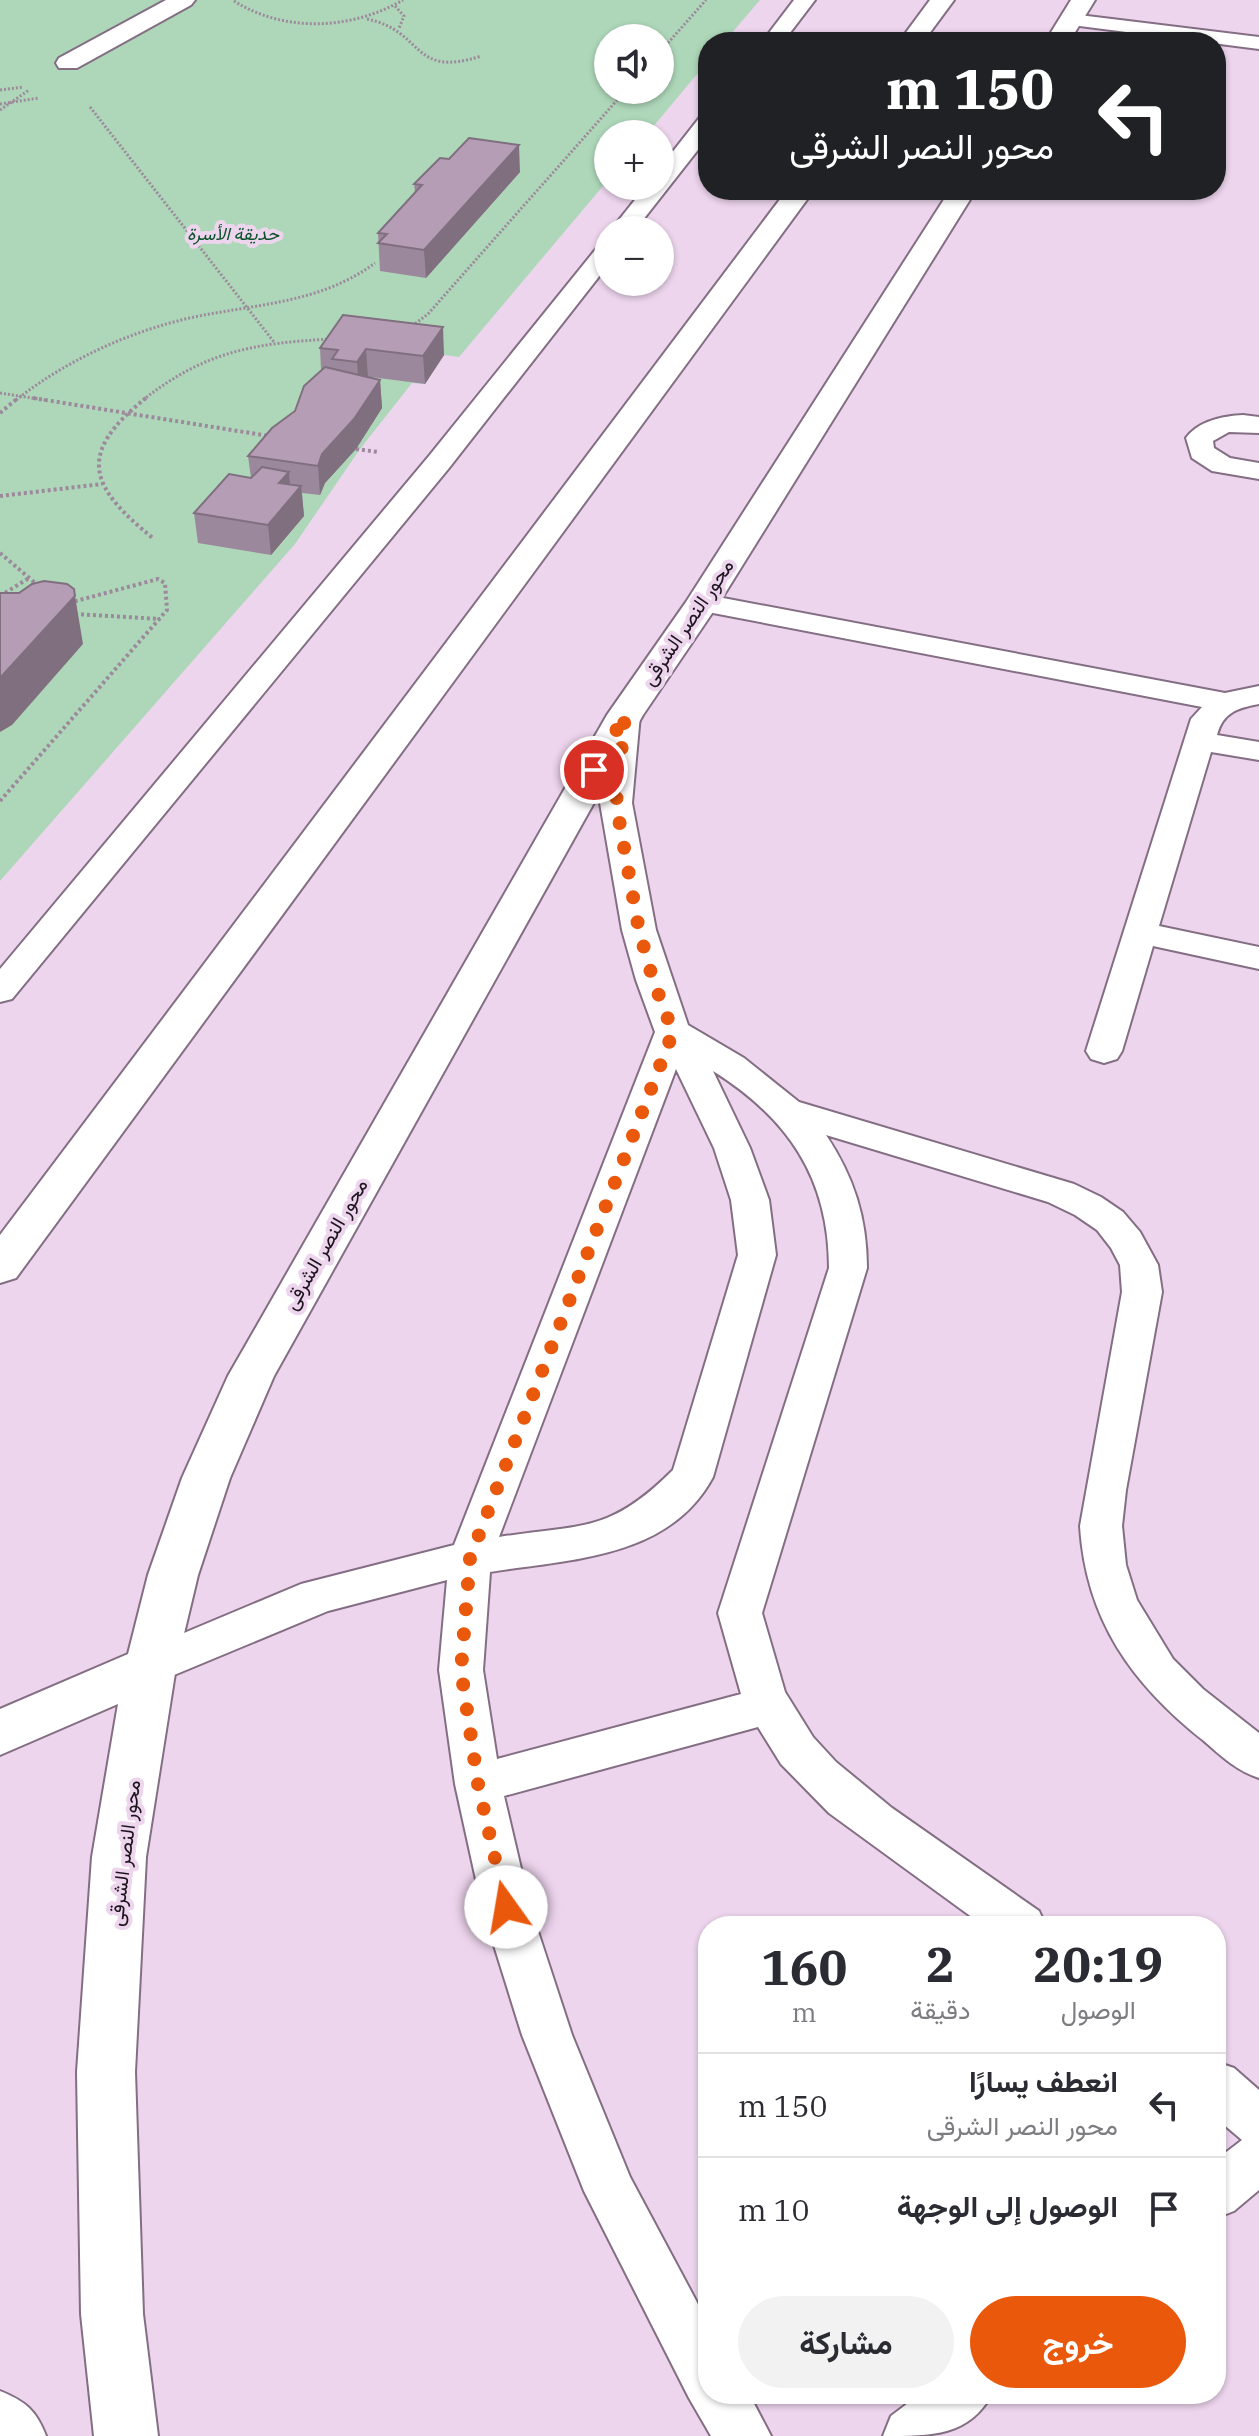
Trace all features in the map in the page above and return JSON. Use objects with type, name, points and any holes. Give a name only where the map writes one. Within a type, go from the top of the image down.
[{"type":"main road","points":[[68,63],[183,0]]},
{"type":"main road","points":[[918,32],[942,0]]},
{"type":"main road","points":[[1063,32],[1077,10]]},
{"type":"main road","points":[[0,1267],[794,200]]},
{"type":"main road","name":"محور النصر الشرقى","points":[[126,2436],[112,2314],[106,2072],[119,1857],[150,1667],[173,1575],[206,1478],[251,1376],[625,715],[702,603],[957,200]]},
{"type":"main road","points":[[0,1733],[150,1667]]},
{"type":"main road","points":[[0,2423],[14,2436]]},
{"type":"lane","points":[[780,32],[805,0]]},
{"type":"lane","points":[[1077,10],[1198,32]]},
{"type":"lane","points":[[1226,37],[1259,43]]},
{"type":"lane","points":[[674,165],[698,135]]},
{"type":"lane","points":[[634,216],[646,200]]},
{"type":"lane","points":[[0,991],[439,462],[594,267]]},
{"type":"lane","points":[[1259,425],[1215,426],[1199,438],[1201,452],[1222,465],[1259,471]]},
{"type":"lane","points":[[702,603],[1225,702],[1259,695]]},
{"type":"lane","points":[[1104,1051],[1206,719],[1225,702]]},
{"type":"lane","points":[[150,1667],[297,1603],[341,1589],[470,1558],[586,1544],[613,1537],[637,1526],[669,1504],[692,1477],[757,1255],[750,1200],[732,1148],[705,1088],[673,1032],[653,980],[639,930],[616,803],[625,715]]},
{"type":"lane","points":[[1200,741],[1259,751]]},
{"type":"lane","points":[[1141,933],[1259,958]]},
{"type":"lane","points":[[673,1032],[716,1054],[755,1080],[788,1111],[814,1145],[834,1182],[846,1224],[848,1268],[740,1613],[749,1659],[768,1706],[796,1752],[828,1787],[866,1818],[1008,1916]]},
{"type":"lane","points":[[673,1032],[470,1558],[461,1670],[478,1784],[506,1907],[547,2035],[610,2191],[698,2360]]},
{"type":"lane","points":[[788,1111],[1061,1193],[1110,1221],[1126,1241],[1139,1265],[1142,1292],[1105,1490],[1101,1526],[1104,1565],[1116,1604],[1157,1672],[1187,1702],[1259,1759]]},
{"type":"lane","points":[[478,1784],[768,1706]]},
{"type":"lane","points":[[1226,2094],[1259,2123]]},
{"type":"lane","points":[[1226,2185],[1259,2158]]},
{"type":"lane","points":[[723,2404],[743,2436]]},
{"type":"lane","points":[[911,2436],[951,2404]]},
{"type":"path","points":[[232,0],[250,13],[274,20],[323,23],[358,19],[386,22],[399,28],[424,57],[435,63],[453,65],[481,56]]},
{"type":"path","points":[[358,19],[395,6],[403,0]]},
{"type":"path","points":[[674,36],[706,0]]},
{"type":"path","points":[[395,6],[404,16],[399,28]]},
{"type":"path","points":[[84,99],[274,342]]},
{"type":"path","points":[[405,329],[428,314],[614,104]]},
{"type":"path","points":[[0,413],[19,396],[79,359],[112,343],[163,325],[341,287],[375,263]]},
{"type":"path","points":[[154,539],[119,509],[102,484],[99,472],[102,447],[109,434],[172,377],[199,362],[245,347],[274,342],[335,339]]},
{"type":"path","points":[[0,393],[282,438]]},
{"type":"path","points":[[0,496],[102,484]]},
{"type":"path","points":[[0,553],[37,582],[44,596]]},
{"type":"path","points":[[0,596],[29,578]]},
{"type":"path","points":[[0,801],[161,619],[167,610],[165,583],[158,579],[62,605]]},
{"type":"path","points":[[71,613],[161,619]]},
{"type":"green space","name":"حديقة الأسرة","points":[[0,0],[760,0],[733,32],[698,32],[698,73],[674,102],[674,24],[594,24],[594,104],[672,104],[659,120],[594,120],[594,197],[459,357],[444,355],[425,384],[412,383],[360,449],[295,544],[0,881]]},
{"type":"building","points":[[469,138],[519,145],[424,250],[378,243],[387,234],[378,233],[422,185],[414,184],[440,158],[449,159]]},
{"type":"building","points":[[343,315],[443,327],[423,356],[366,349],[357,362],[332,359],[338,350],[320,348]]},
{"type":"building","points":[[325,367],[380,380],[354,419],[322,454],[318,466],[248,456],[272,428],[295,411],[304,386]]},
{"type":"building","points":[[262,467],[289,472],[279,483],[301,486],[268,525],[194,513],[229,474],[251,478]]},
{"type":"building","points":[[44,581],[67,584],[74,589],[75,596],[0,678],[0,593],[19,593],[32,584]]},
{"type":"route","points":[[506,1907],[478,1784],[461,1670],[470,1558],[673,1032],[653,980],[639,930],[616,803],[625,715],[594,770]]}]
